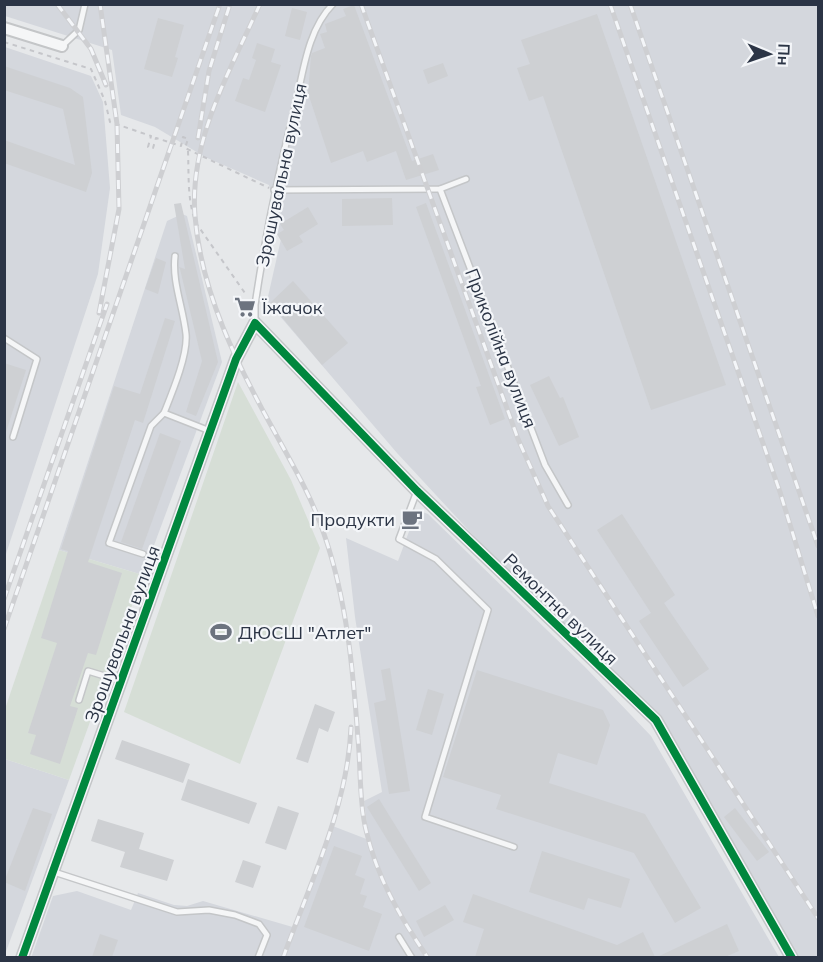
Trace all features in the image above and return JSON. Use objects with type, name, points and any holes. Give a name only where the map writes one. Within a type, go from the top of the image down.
[{"type":"street","points":[[4,28],[62,46]]},
{"type":"street","name":"Зрошувальна вулиця","points":[[22,957],[236,360],[255,323]]},
{"type":"street","name":"Ремонтна вулиця","points":[[255,323],[417,491],[656,720],[792,957]]},
{"type":"lane","points":[[62,46],[79,30],[85,4]]},
{"type":"lane","name":"Зрошувальна вулиця","points":[[255,323],[255,305],[274,190],[307,54],[315,31],[333,4]]},
{"type":"lane","points":[[274,190],[440,189],[466,179]]},
{"type":"lane","name":"Приколійна вулиця","points":[[440,189],[544,465],[568,505]]},
{"type":"lane","points":[[143,554],[109,543],[151,426],[164,413],[182,364],[187,337],[173,271],[175,256]]},
{"type":"lane","points":[[4,338],[37,358],[13,437]]},
{"type":"lane","points":[[164,413],[210,431]]},
{"type":"lane","points":[[417,491],[399,538],[436,559],[489,610],[425,817],[514,847]]},
{"type":"lane","points":[[79,700],[88,671],[122,681]]},
{"type":"lane","points":[[54,872],[177,912],[208,910],[259,924],[267,935],[258,957]]},
{"type":"lane","points":[[399,937],[412,957]]},
{"type":"path","points":[[4,42],[91,69],[105,100],[110,122],[151,136],[148,147],[153,148],[156,138],[181,146],[183,137],[188,139],[185,148],[188,150],[191,212],[201,235],[255,305]]},
{"type":"path","points":[[188,150],[274,190]]},
{"type":"shaded area","points":[[5,4],[818,5],[818,957],[797,957],[667,726],[473,535],[397,453],[267,301],[281,239],[273,230],[276,217],[269,185],[205,157],[155,127],[121,115],[112,50],[5,16]]},
{"type":"shaded area","points":[[5,47],[91,76],[103,102],[110,188],[98,274],[5,557]]},
{"type":"shaded area","points":[[182,214],[187,216],[222,362],[143,575],[59,550],[167,221]]},
{"type":"shaded area","name":"ДЮСШ \"Атлет\"","points":[[238,382],[291,480],[320,548],[240,764],[124,712]]},
{"type":"shaded area","points":[[417,510],[428,514],[586,668],[651,736],[779,957],[31,958],[53,896],[77,891],[131,910],[138,893],[174,905],[187,906],[203,901],[296,928],[330,825],[369,840],[364,801],[382,792],[355,617],[346,538],[398,561]]},
{"type":"shaded area","points":[[59,550],[143,575],[69,780],[5,759],[5,709]]},
{"type":"shaded area","points":[[5,759],[69,780],[4,957]]},
{"type":"building","points":[[354,5],[412,161],[433,154],[439,170],[406,180],[396,151],[367,162],[363,151],[331,163],[308,93],[311,56],[312,53],[325,48],[320,34],[327,32],[325,24],[346,16],[343,9]]},
{"type":"building","points":[[292,8],[307,12],[300,40],[285,36]]},
{"type":"building","points":[[597,14],[726,385],[651,410],[543,96],[529,101],[517,68],[530,64],[521,40]]},
{"type":"building","points":[[158,18],[184,25],[172,77],[144,69]]},
{"type":"building","points":[[257,43],[275,49],[271,62],[281,65],[265,112],[235,101],[243,78],[249,80],[256,60],[252,58]]},
{"type":"building","points":[[443,63],[448,76],[428,84],[423,70]]},
{"type":"building","points":[[4,66],[70,88],[83,97],[92,173],[86,192],[4,163],[4,140],[75,165],[63,109],[4,90]]},
{"type":"building","points":[[392,198],[393,225],[342,226],[342,199]]},
{"type":"building","points":[[181,203],[218,362],[196,416],[186,412],[202,361],[179,267],[185,269],[174,204]]},
{"type":"building","points":[[426,203],[505,419],[490,425],[476,387],[481,386],[416,207]]},
{"type":"building","points":[[308,207],[318,224],[299,236],[303,242],[287,251],[277,234],[284,230],[280,224]]},
{"type":"building","points":[[156,258],[166,262],[158,294],[145,289]]},
{"type":"building","points":[[293,281],[348,343],[322,365],[270,303]]},
{"type":"building","points":[[165,318],[175,321],[143,423],[135,420],[88,562],[122,573],[96,655],[88,653],[70,706],[78,708],[60,764],[30,754],[36,735],[28,733],[57,643],[41,638],[68,551],[61,549],[114,386],[140,394]]},
{"type":"building","points":[[4,363],[26,370],[6,432],[4,432]]},
{"type":"building","points":[[549,376],[560,398],[563,397],[579,437],[559,446],[530,385]]},
{"type":"building","points":[[160,433],[181,441],[142,549],[121,542]]},
{"type":"building","points":[[622,514],[675,595],[664,603],[709,669],[683,687],[639,621],[651,613],[597,530]]},
{"type":"building","points":[[390,668],[410,791],[389,794],[374,703],[386,700],[381,670]]},
{"type":"building","points":[[477,670],[603,710],[610,725],[597,765],[558,753],[549,783],[645,814],[701,908],[675,923],[634,853],[496,809],[501,795],[443,777]]},
{"type":"building","points":[[428,689],[444,694],[432,735],[416,730]]},
{"type":"building","points":[[315,704],[335,712],[328,732],[319,728],[308,763],[296,759]]},
{"type":"building","points":[[122,740],[190,764],[183,783],[115,759]]},
{"type":"building","points":[[188,779],[257,803],[249,824],[181,800]]},
{"type":"building","points":[[379,799],[431,883],[419,891],[367,807]]},
{"type":"building","points":[[278,806],[299,813],[286,850],[265,843]]},
{"type":"building","points":[[33,808],[52,814],[25,891],[4,882]]},
{"type":"building","points":[[735,808],[769,852],[757,861],[724,817]]},
{"type":"building","points":[[98,819],[144,833],[139,849],[174,860],[167,881],[120,867],[125,852],[91,841]]},
{"type":"building","points":[[334,846],[362,856],[355,875],[365,879],[360,894],[367,896],[363,907],[382,914],[369,951],[304,927]]},
{"type":"building","points":[[542,851],[630,879],[621,908],[588,898],[584,910],[529,892]]},
{"type":"building","points":[[243,860],[261,866],[253,888],[235,882]]},
{"type":"building","points":[[473,894],[617,945],[643,932],[655,957],[475,957],[484,929],[463,922]]},
{"type":"building","points":[[445,905],[454,920],[424,937],[416,921]]},
{"type":"building","points":[[727,924],[739,951],[725,957],[657,957]]},
{"type":"building","points":[[100,934],[118,940],[112,957],[92,957]]},
{"type":"railway","points":[[57,4],[91,49],[106,85]]},
{"type":"railway","points":[[99,313],[119,209],[117,124],[100,4]]},
{"type":"railway","points":[[4,629],[220,4]]},
{"type":"railway","points":[[198,138],[209,71],[230,4]]},
{"type":"railway","points":[[260,4],[214,107],[198,160],[195,216],[199,244],[213,300],[234,353],[308,494],[324,534],[338,584],[348,635],[362,808],[366,830],[383,881],[428,958]]},
{"type":"railway","points":[[361,4],[518,439],[548,506],[818,918]]},
{"type":"railway","points":[[610,4],[780,492],[818,616]]},
{"type":"railway","points":[[630,4],[818,546]]},
{"type":"railway","points":[[4,599],[107,304]]},
{"type":"railway","points":[[283,958],[316,873],[335,815],[343,786],[351,727]]},
{"type":"cycle path","points":[[22,958],[236,359],[255,323],[417,491],[656,720],[792,958]]},
{"type":"place","name":"Їжачок","points":[[245,307]]},
{"type":"place","name":"Продукти","points":[[412,519]]},
{"type":"place","name":"ДЮСШ \"Атлет\"","points":[[221,632]]}]
